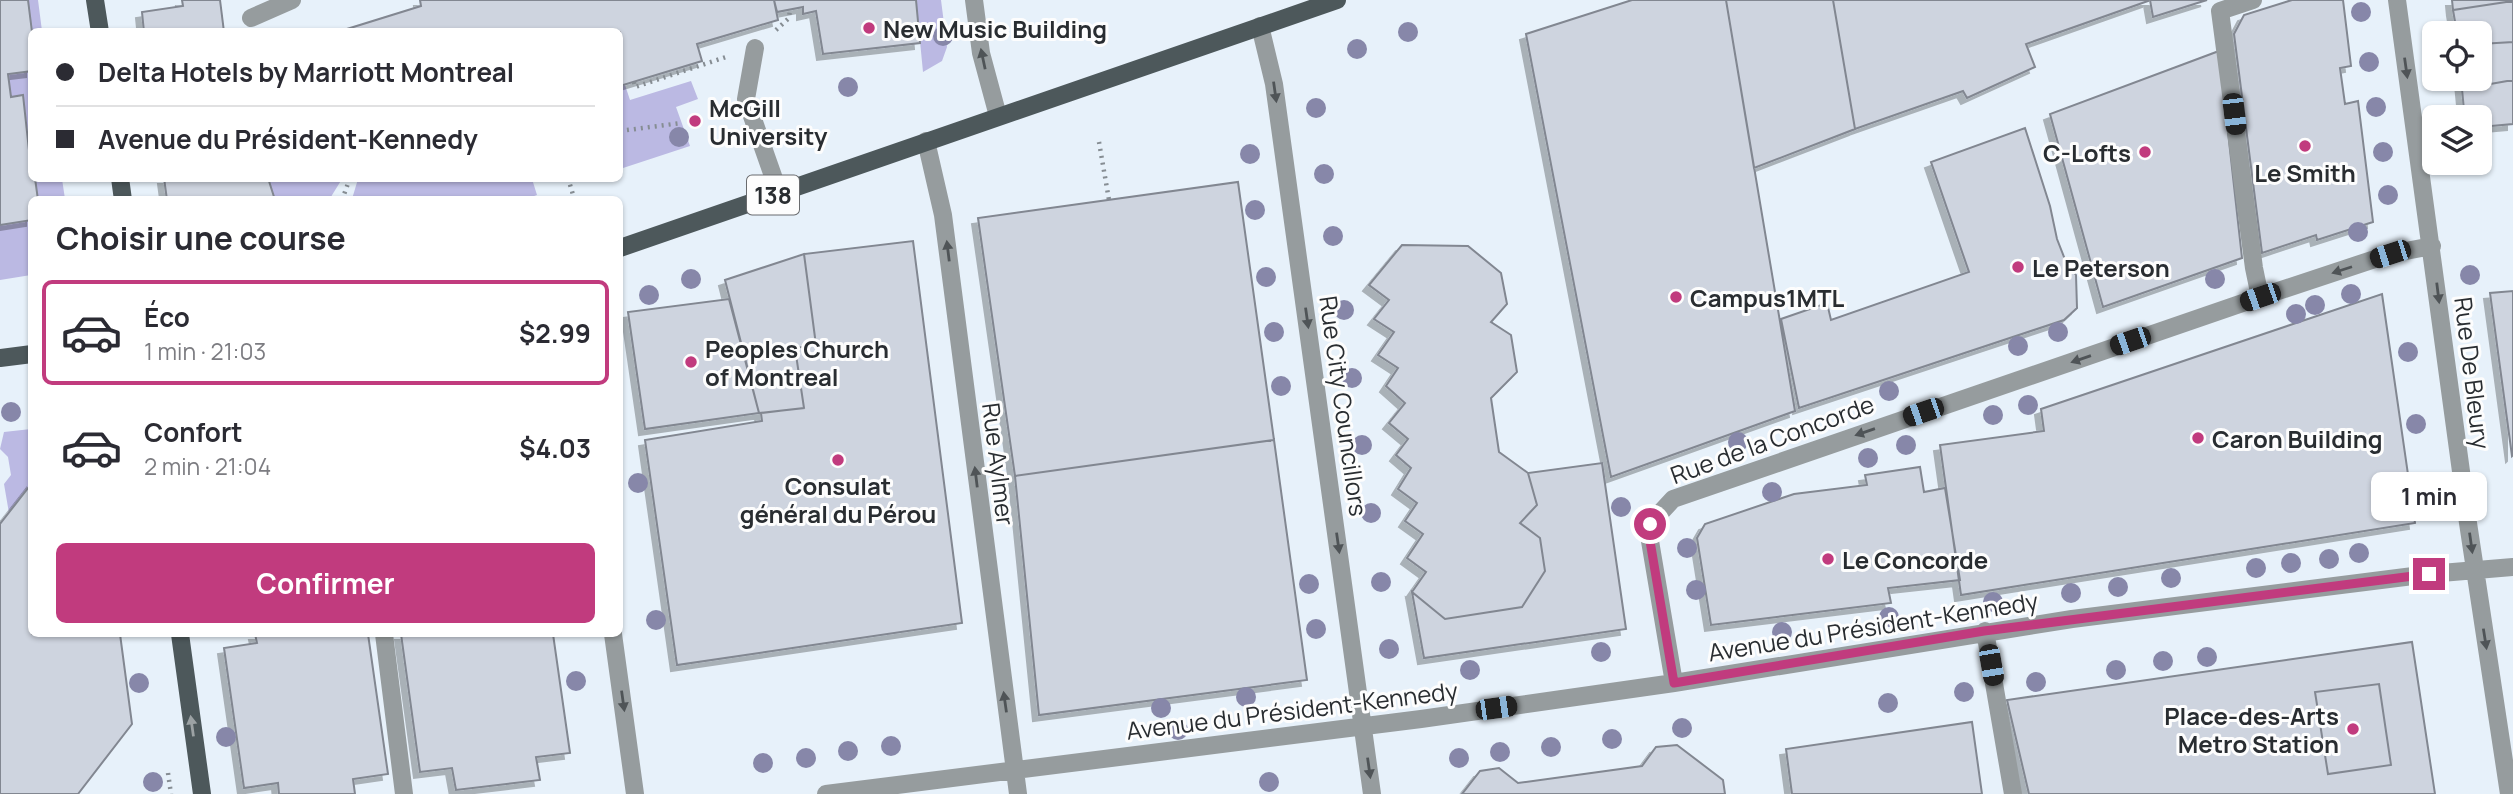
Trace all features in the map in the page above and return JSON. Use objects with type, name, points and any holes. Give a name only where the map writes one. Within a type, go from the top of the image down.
[{"type":"main road","points":[[95,0],[99,28]]},
{"type":"main road","name":"138","points":[[623,247],[1337,0]]},
{"type":"main road","points":[[0,358],[28,354]]},
{"type":"main road","points":[[180,637],[202,794]]},
{"type":"street","points":[[251,18],[292,0]]},
{"type":"street","points":[[974,0],[981,53],[998,116]]},
{"type":"street","points":[[2253,0],[2220,11],[2253,268],[2260,297]]},
{"type":"street","name":"Rue De Bleury","points":[[2397,0],[2475,571],[2509,794]]},
{"type":"street","name":"Rue City Councillors","points":[[1260,26],[1274,83],[1373,794]]},
{"type":"street","points":[[755,48],[746,99],[779,193]]},
{"type":"street","name":"Rue Aylmer","points":[[926,141],[943,215],[1018,794]]},
{"type":"street","name":"Rue de la Concorde","points":[[1674,683],[1650,541],[1650,524],[1660,510],[1673,499],[2260,297],[2390,254],[2432,246]]},
{"type":"street","name":"Avenue du Président-Kennedy","points":[[826,794],[1364,727],[1674,683],[1984,631],[2328,586],[2513,568]]},
{"type":"street","points":[[1984,631],[2013,794]]},
{"type":"street","points":[[384,637],[404,794]]},
{"type":"street","points":[[613,637],[635,794]]},
{"type":"path","points":[[634,82],[635,87],[755,48],[789,18],[790,9]]},
{"type":"path","points":[[623,131],[681,123]]},
{"type":"path","points":[[1099,142],[1108,200]]},
{"type":"shaded area","points":[[28,0],[38,0],[42,28],[32,28]]},
{"type":"shaded area","points":[[916,0],[941,0],[947,47],[942,61],[923,72]]},
{"type":"shaded area","points":[[28,71],[28,134],[23,95],[11,97],[8,74]]},
{"type":"shaded area","points":[[691,81],[698,99],[676,107],[690,146],[623,168],[623,85],[630,100]]},
{"type":"shaded area","points":[[35,182],[62,182],[65,196],[38,196]]},
{"type":"shaded area","points":[[269,182],[340,182],[331,196],[274,196]]},
{"type":"shaded area","points":[[357,182],[533,182],[537,195],[534,196],[353,196]]},
{"type":"shaded area","points":[[28,220],[28,275],[0,280],[0,225]]},
{"type":"shaded area","points":[[28,429],[28,487],[9,513],[4,484],[11,475],[8,457],[0,449],[4,432]]},
{"type":"building","points":[[0,0],[28,0],[32,28],[28,28],[28,72],[8,74],[11,97],[23,95],[28,141],[28,182],[36,182],[37,196],[28,196],[28,221],[0,225]]},
{"type":"building","points":[[182,0],[220,0],[224,28],[144,28],[142,12],[183,6]]},
{"type":"building","points":[[420,0],[774,0],[778,20],[697,44],[702,61],[623,85],[623,28],[350,28],[421,6]]},
{"type":"building","name":"New Music Building","points":[[774,0],[916,0],[920,43],[823,54],[816,11],[803,14],[803,7],[777,12]]},
{"type":"building","name":"Campus1MTL","points":[[1632,0],[1726,0],[1795,411],[1611,477],[1526,34]]},
{"type":"building","points":[[1726,0],[1833,0],[1855,129],[1754,168]]},
{"type":"building","points":[[1833,0],[2148,1],[2026,44],[2035,67],[1967,98],[1963,91],[1855,129]]},
{"type":"building","points":[[2150,0],[2207,0],[2153,17]]},
{"type":"building","name":"Le Smith","points":[[2292,0],[2343,0],[2351,66],[2340,68],[2345,104],[2358,101],[2373,222],[2317,240],[2316,235],[2262,253],[2234,34],[2244,15]]},
{"type":"building","points":[[2452,0],[2513,0],[2513,1],[2453,10]]},
{"type":"building","points":[[2513,1],[2513,42],[2492,43],[2492,21],[2455,21],[2453,10]]},
{"type":"building","points":[[2513,42],[2513,80],[2492,84],[2492,43]]},
{"type":"building","name":"C-Lofts","points":[[2219,51],[2242,258],[2103,307],[2050,114]]},
{"type":"building","points":[[2513,80],[2513,124],[2492,126],[2492,105],[2464,105],[2462,91],[2492,91],[2492,84]]},
{"type":"building","name":"Le Peterson","points":[[2025,128],[2050,206],[2057,239],[2066,262],[2076,275],[2077,308],[2064,320],[1799,408],[1781,319],[1827,303],[1831,320],[1969,272],[1931,162]]},
{"type":"building","points":[[165,182],[269,182],[274,196],[166,196]]},
{"type":"building","points":[[1238,182],[1274,440],[1015,476],[978,218]]},
{"type":"building","points":[[913,241],[962,623],[677,665],[645,440],[762,421],[761,413],[804,408],[795,348],[816,345],[804,254]]},
{"type":"building","points":[[1402,245],[1468,246],[1501,273],[1507,304],[1491,322],[1511,335],[1517,372],[1491,398],[1499,452],[1528,473],[1537,505],[1520,523],[1540,538],[1545,571],[1522,607],[1445,619],[1412,592],[1426,572],[1407,558],[1423,534],[1405,521],[1417,503],[1398,489],[1411,468],[1396,455],[1408,439],[1389,423],[1405,403],[1386,386],[1398,368],[1378,355],[1394,332],[1374,319],[1389,300],[1369,285]]},
{"type":"building","points":[[804,254],[816,345],[795,348],[804,408],[759,413],[725,280]]},
{"type":"building","points":[[2513,291],[2513,455],[2512,456],[2490,293]]},
{"type":"building","name":"Caron Building","points":[[2382,294],[2415,523],[1961,595],[1940,445],[2044,431],[2041,409]]},
{"type":"building","name":"Peoples Church of Montreal","points":[[729,299],[759,413],[645,429],[628,312]]},
{"type":"building","points":[[1274,440],[1307,680],[1039,715],[1015,476]]},
{"type":"building","points":[[1602,463],[1626,629],[1424,658],[1412,592],[1445,619],[1522,607],[1545,571],[1540,538],[1520,523],[1537,505],[1528,473]]},
{"type":"building","name":"Le Concorde","points":[[1920,467],[1924,492],[1945,488],[1960,580],[1888,588],[1891,603],[1711,625],[1697,538],[1705,524],[1794,494],[1867,485],[1865,475]]},
{"type":"building","points":[[28,488],[28,637],[120,637],[132,724],[78,794],[0,794],[0,524]]},
{"type":"building","points":[[256,637],[368,637],[388,774],[353,779],[355,794],[279,794],[278,783],[244,788],[224,648],[257,643]]},
{"type":"building","points":[[401,637],[553,637],[570,753],[536,757],[540,780],[456,790],[452,768],[420,772]]},
{"type":"building","points":[[2412,642],[2435,794],[2029,794],[2007,700]]},
{"type":"building","name":"Place-des-Arts Metro Station","points":[[2379,684],[2391,765],[2328,774],[2315,692]]},
{"type":"building","points":[[1972,722],[1982,794],[1792,794],[1786,749]]},
{"type":"building","points":[[1677,745],[1723,780],[1725,794],[1462,794],[1480,771],[1499,768],[1518,783],[1642,766],[1656,747]]},
{"type":"place","name":"New Music Building","points":[[869,28]]},
{"type":"place","name":"McGill University","points":[[695,121]]},
{"type":"place","name":"Le Smith","points":[[2305,146]]},
{"type":"place","name":"C-Lofts","points":[[2145,152]]},
{"type":"place","name":"Le Peterson","points":[[2018,267]]},
{"type":"place","name":"Campus1MTL","points":[[1676,297]]},
{"type":"place","name":"Peoples Church of Montreal","points":[[691,362]]},
{"type":"place","name":"Caron Building","points":[[2198,438]]},
{"type":"place","name":"Consulat général du Pérou","points":[[838,460]]},
{"type":"place","name":"Le Concorde","points":[[1828,559]]},
{"type":"place","name":"Place-des-Arts Metro Station","points":[[2353,729]]},
{"type":"route","points":[[1650,524],[1650,541],[1674,683],[1984,631],[2429,574]]}]
